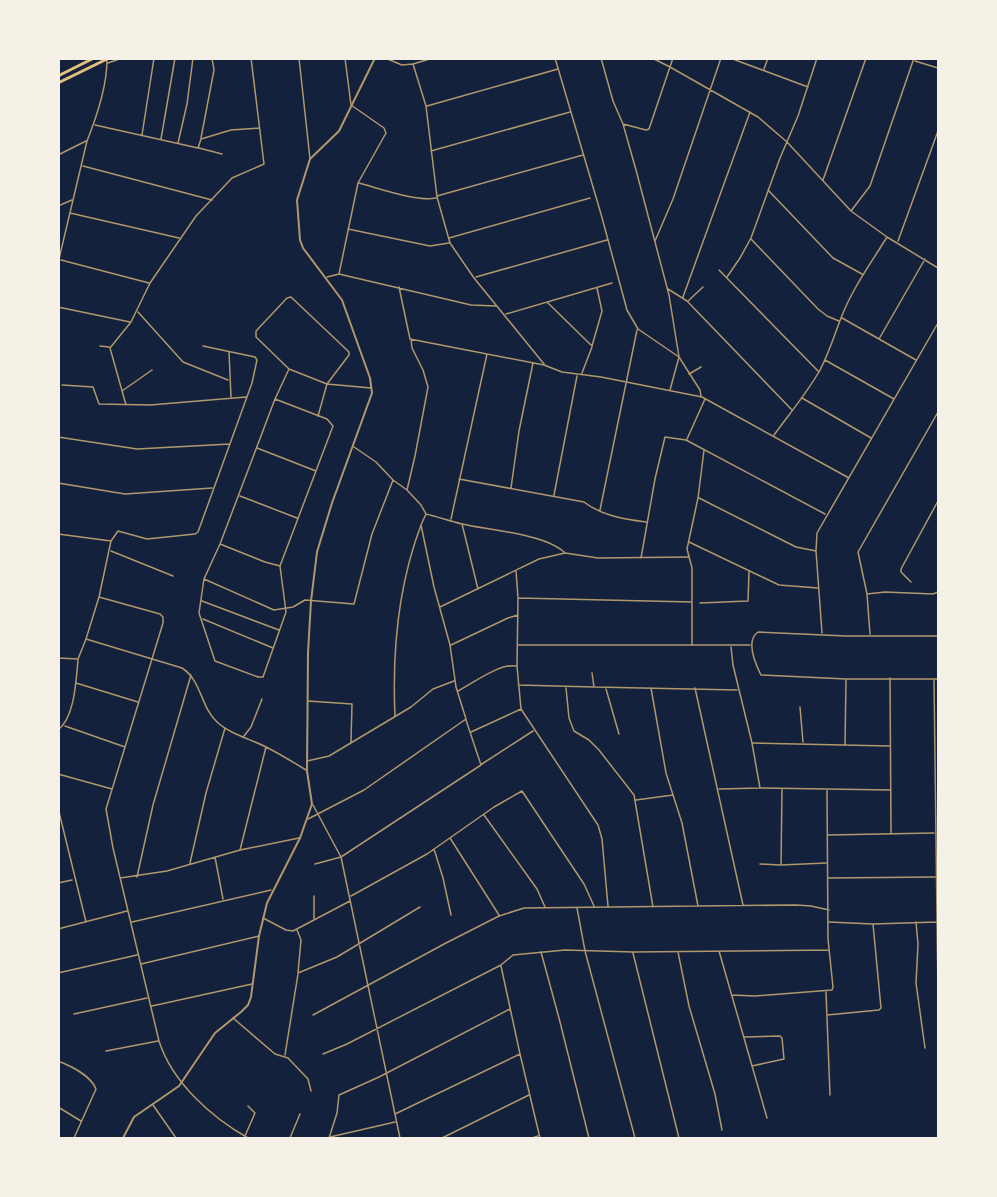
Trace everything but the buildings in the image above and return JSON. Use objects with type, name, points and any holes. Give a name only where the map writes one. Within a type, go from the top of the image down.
[{"type":"main road","points":[[59,75],[94,58]]},
{"type":"main road","points":[[58,83],[108,60]]},
{"type":"street","points":[[122,58],[108,60],[59,259],[150,283]]},
{"type":"street","points":[[142,136],[154,58]]},
{"type":"street","points":[[161,140],[175,58]]},
{"type":"street","points":[[177,144],[187,104],[193,58]]},
{"type":"street","points":[[198,148],[214,70],[212,58]]},
{"type":"street","points":[[110,348],[131,322],[150,283],[196,216],[232,178],[264,164],[251,58]]},
{"type":"street","points":[[299,58],[310,159],[297,196],[300,240],[303,248],[339,294],[370,378],[371,388],[370,398],[319,544],[311,601],[306,761],[312,804],[341,857],[400,1138]]},
{"type":"street","points":[[339,274],[358,183],[387,133],[384,128],[351,105],[345,58]]},
{"type":"street","points":[[310,159],[336,135],[375,58]]},
{"type":"street","points":[[385,58],[402,65],[433,58]]},
{"type":"street","points":[[555,58],[627,310],[638,329],[679,357]]},
{"type":"street","points":[[601,58],[613,101],[623,124],[655,241],[667,289],[679,357],[702,397]]},
{"type":"street","points":[[652,58],[670,66],[709,91],[750,111],[787,142],[851,211],[887,237],[939,267]]},
{"type":"street","points":[[623,124],[649,129],[673,58]]},
{"type":"street","points":[[655,241],[672,200],[721,58]]},
{"type":"street","points":[[730,58],[808,87]]},
{"type":"street","points":[[764,70],[768,58]]},
{"type":"street","points":[[727,277],[751,238],[798,116],[817,58]]},
{"type":"street","points":[[823,181],[866,58]]},
{"type":"street","points":[[851,211],[872,182],[914,59],[939,68]]},
{"type":"street","points":[[413,64],[426,106],[437,197],[450,243],[474,278],[544,365]]},
{"type":"street","points":[[426,106],[559,69]]},
{"type":"street","points":[[683,297],[750,111]]},
{"type":"street","points":[[430,151],[571,112]]},
{"type":"street","points":[[94,124],[222,154]]},
{"type":"street","points":[[201,139],[231,130],[260,128]]},
{"type":"street","points":[[898,242],[939,131]]},
{"type":"street","points":[[58,155],[87,141]]},
{"type":"street","points":[[358,183],[430,199],[584,155]]},
{"type":"street","points":[[82,166],[212,200]]},
{"type":"street","points":[[768,190],[833,258],[863,275]]},
{"type":"street","points":[[448,238],[590,198]]},
{"type":"street","points":[[58,207],[73,200]]},
{"type":"street","points":[[69,213],[180,238]]},
{"type":"street","points":[[347,228],[430,246],[450,243]]},
{"type":"street","points":[[774,435],[819,372],[841,317],[863,275],[887,237]]},
{"type":"street","points":[[751,238],[818,309],[840,322]]},
{"type":"street","points":[[474,278],[608,240]]},
{"type":"street","points":[[879,339],[925,259]]},
{"type":"street","points":[[720,270],[819,372]]},
{"type":"street","points":[[327,277],[339,274],[471,304],[497,306]]},
{"type":"street","points":[[504,315],[612,284]]},
{"type":"street","points":[[399,287],[412,348],[423,370],[428,387],[407,490]]},
{"type":"street","points":[[687,302],[703,287]]},
{"type":"street","points":[[582,374],[602,311],[597,288]]},
{"type":"street","points":[[667,289],[683,297],[792,410]]},
{"type":"street","points":[[318,416],[327,384],[349,352],[291,297],[287,298],[255,334],[289,369],[327,384],[371,388]]},
{"type":"street","points":[[548,303],[592,346]]},
{"type":"street","points":[[58,307],[131,322]]},
{"type":"street","points":[[137,312],[183,362],[228,380]]},
{"type":"street","points":[[841,317],[916,361]]},
{"type":"street","points":[[822,634],[816,551],[817,533],[939,323]]},
{"type":"street","points":[[600,511],[638,329]]},
{"type":"street","points":[[410,339],[544,365],[577,375],[582,374],[702,397],[849,478]]},
{"type":"street","points":[[58,730],[64,726],[75,693],[78,659],[99,597],[111,541],[121,531],[147,539],[198,532],[256,366],[256,358],[203,345]]},
{"type":"street","points":[[100,346],[110,348]]},
{"type":"street","points":[[110,348],[126,405]]},
{"type":"street","points":[[229,352],[228,380],[231,398]]},
{"type":"street","points":[[451,520],[487,354]]},
{"type":"street","points":[[670,390],[679,357]]},
{"type":"street","points":[[825,360],[895,399]]},
{"type":"street","points":[[510,488],[533,363]]},
{"type":"street","points":[[689,375],[701,368]]},
{"type":"street","points":[[275,399],[327,419],[333,426],[280,566],[286,616],[263,677],[258,677],[215,661],[199,613],[204,579],[220,544],[275,399],[289,369]]},
{"type":"street","points":[[121,392],[152,370]]},
{"type":"street","points":[[554,496],[577,375]]},
{"type":"street","points":[[62,385],[93,387],[99,404],[126,405],[246,397]]},
{"type":"street","points":[[687,440],[705,398]]},
{"type":"street","points":[[802,398],[872,438]]},
{"type":"street","points":[[870,634],[867,594],[858,552],[939,412]]},
{"type":"street","points":[[58,437],[137,449],[230,444]]},
{"type":"street","points":[[640,558],[665,437],[687,440],[827,515]]},
{"type":"street","points":[[353,446],[376,462],[393,480],[407,490],[426,514],[553,545],[565,553]]},
{"type":"street","points":[[257,448],[316,471]]},
{"type":"street","points":[[692,646],[692,568],[688,557],[688,541],[698,498],[705,450]]},
{"type":"street","points":[[204,579],[274,610],[305,600],[351,605],[356,602],[372,534],[393,480]]},
{"type":"street","points":[[459,480],[584,502],[609,516],[647,522]]},
{"type":"street","points":[[58,483],[125,494],[214,488]]},
{"type":"street","points":[[238,495],[298,518]]},
{"type":"street","points":[[698,498],[796,547],[816,551]]},
{"type":"street","points":[[911,582],[901,572],[901,569],[939,501]]},
{"type":"street","points":[[395,716],[400,600],[408,561],[426,514]]},
{"type":"street","points":[[462,524],[478,590]]},
{"type":"street","points":[[421,525],[450,645],[455,681],[481,765]]},
{"type":"street","points":[[58,534],[111,541]]},
{"type":"street","points":[[688,541],[782,586],[819,588]]},
{"type":"street","points":[[220,544],[280,566]]},
{"type":"street","points":[[110,551],[173,576]]},
{"type":"street","points":[[441,607],[539,559],[565,553],[598,558],[688,557]]},
{"type":"street","points":[[516,571],[517,666],[521,709],[598,825],[602,839],[608,907]]},
{"type":"street","points":[[700,603],[748,601],[749,571]]},
{"type":"street","points":[[867,594],[885,592],[933,594],[939,592]]},
{"type":"street","points":[[99,597],[160,614],[163,617],[108,802],[106,818],[159,1041],[168,1063],[182,1082],[212,1113],[248,1138]]},
{"type":"street","points":[[518,598],[692,602]]},
{"type":"street","points":[[201,600],[280,630]]},
{"type":"street","points":[[450,645],[518,615]]},
{"type":"street","points":[[201,619],[274,648]]},
{"type":"street","points":[[939,636],[758,632],[753,635],[751,645],[761,675],[846,679],[939,679]]},
{"type":"street","points":[[86,639],[182,668],[192,674],[209,713],[225,728],[266,747],[307,771]]},
{"type":"street","points":[[517,645],[751,645]]},
{"type":"street","points":[[731,646],[738,690],[752,743],[760,788]]},
{"type":"street","points":[[58,658],[78,659]]},
{"type":"street","points":[[458,692],[501,668],[510,665],[517,666]]},
{"type":"street","points":[[137,877],[153,805],[192,674]]},
{"type":"street","points":[[592,674],[594,687]]},
{"type":"street","points":[[890,678],[891,833]]},
{"type":"street","points":[[845,746],[846,679]]},
{"type":"street","points":[[933,679],[934,833],[939,996]]},
{"type":"street","points":[[306,761],[329,756],[420,701],[433,689],[455,681]]},
{"type":"street","points":[[76,683],[138,702]]},
{"type":"street","points":[[518,685],[566,688],[738,690]]},
{"type":"street","points":[[566,688],[569,718],[574,731],[589,740],[599,750],[630,788],[636,800],[653,908]]},
{"type":"street","points":[[606,688],[619,734]]},
{"type":"street","points":[[651,688],[666,773],[681,823],[698,907]]},
{"type":"street","points":[[695,688],[743,906]]},
{"type":"street","points":[[244,737],[251,727],[262,699]]},
{"type":"street","points":[[308,701],[352,704],[351,743]]},
{"type":"street","points":[[800,707],[803,743]]},
{"type":"street","points":[[471,733],[521,709]]},
{"type":"street","points":[[308,819],[364,790],[466,719]]},
{"type":"street","points":[[64,726],[126,747]]},
{"type":"street","points":[[190,864],[206,794],[225,728]]},
{"type":"street","points":[[315,864],[341,857],[535,730]]},
{"type":"street","points":[[752,743],[890,746]]},
{"type":"street","points":[[240,850],[266,747]]},
{"type":"street","points":[[58,774],[113,790]]},
{"type":"street","points":[[718,789],[891,790]]},
{"type":"street","points":[[781,865],[782,789]]},
{"type":"street","points":[[732,995],[755,996],[832,990],[829,950],[827,790]]},
{"type":"street","points":[[350,896],[396,873],[522,791],[584,884],[594,906]]},
{"type":"street","points":[[636,800],[674,795]]},
{"type":"street","points":[[123,1138],[134,1117],[175,1090],[215,1033],[248,1005],[259,936],[271,890],[300,838],[312,804]]},
{"type":"street","points":[[59,812],[86,922]]},
{"type":"street","points":[[484,814],[537,889],[545,908]]},
{"type":"street","points":[[827,835],[934,833]]},
{"type":"street","points":[[58,838],[64,836]]},
{"type":"street","points":[[120,878],[137,877],[240,850],[300,838]]},
{"type":"street","points":[[450,838],[499,916]]},
{"type":"street","points":[[434,848],[451,915]]},
{"type":"street","points":[[215,857],[223,900]]},
{"type":"street","points":[[760,864],[827,863]]},
{"type":"street","points":[[828,878],[935,877]]},
{"type":"street","points":[[58,883],[74,880]]},
{"type":"street","points":[[131,922],[271,890]]},
{"type":"street","points":[[314,896],[314,920]]},
{"type":"street","points":[[263,918],[286,930],[297,930],[351,901]]},
{"type":"street","points":[[313,1015],[499,916],[524,908],[811,906],[829,910]]},
{"type":"street","points":[[576,907],[585,951],[635,1138]]},
{"type":"street","points":[[298,973],[337,957],[368,936],[420,908]]},
{"type":"street","points":[[58,929],[128,911]]},
{"type":"street","points":[[829,922],[873,924],[938,922]]},
{"type":"street","points":[[916,922],[918,944],[916,983],[925,1048]]},
{"type":"street","points":[[827,1015],[881,1008],[873,924]]},
{"type":"street","points":[[284,1056],[298,973],[301,940],[297,930]]},
{"type":"street","points":[[140,964],[259,936]]},
{"type":"street","points":[[323,1054],[378,1029],[501,965],[513,955],[540,951],[829,950]]},
{"type":"street","points":[[540,951],[589,1138]]},
{"type":"street","points":[[678,951],[689,1006],[715,1094],[722,1130]]},
{"type":"street","points":[[719,951],[767,1118]]},
{"type":"street","points":[[633,952],[634,965],[679,1138]]},
{"type":"street","points":[[58,973],[138,955]]},
{"type":"street","points":[[501,965],[540,1137],[532,1138]]},
{"type":"street","points":[[150,1006],[253,984]]},
{"type":"street","points":[[826,992],[830,1095]]},
{"type":"street","points":[[74,1014],[148,998]]},
{"type":"street","points":[[329,1138],[337,1113],[339,1095],[387,1073],[510,1009]]},
{"type":"street","points":[[233,1018],[275,1054],[284,1056],[305,1075],[311,1091]]},
{"type":"street","points":[[743,1037],[780,1036],[782,1038],[784,1059],[752,1066]]},
{"type":"street","points":[[106,1051],[159,1041]]},
{"type":"street","points":[[395,1114],[520,1053]]},
{"type":"street","points":[[58,1061],[81,1073],[94,1084],[96,1089],[74,1138]]},
{"type":"street","points":[[442,1138],[529,1095]]},
{"type":"street","points":[[153,1104],[176,1138]]},
{"type":"street","points":[[244,1137],[255,1113],[248,1106]]},
{"type":"street","points":[[58,1107],[82,1121]]},
{"type":"street","points":[[290,1138],[300,1114]]},
{"type":"street","points":[[329,1138],[396,1122]]}]
